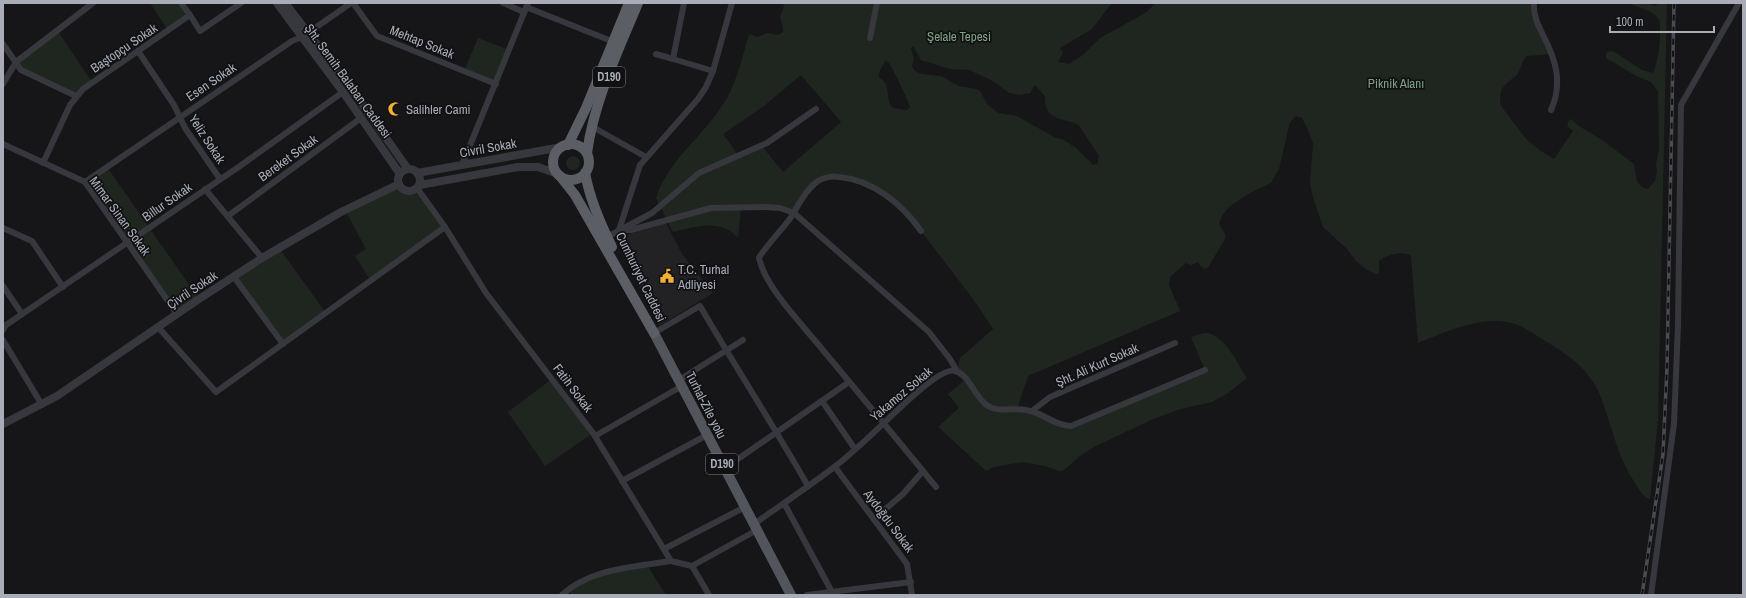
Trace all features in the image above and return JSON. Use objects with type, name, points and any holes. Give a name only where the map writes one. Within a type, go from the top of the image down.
[{"type":"highway","name":"D190","points":[[565,146],[581,120],[629,3]]},
{"type":"highway","name":"Cumhuriyet Caddesi","points":[[638,3],[591,126],[587,153],[589,165],[586,173],[591,199],[607,237],[654,333]]},
{"type":"highway","points":[[586,173],[578,179],[572,180],[559,175],[555,169],[554,160],[556,154],[565,146],[577,145],[587,153]]},
{"type":"highway","name":"Cumhuriyet Caddesi","points":[[559,175],[575,195],[654,333]]},
{"type":"main road","name":"Turhal-Zile yolu","points":[[654,333],[792,595]]},
{"type":"street","points":[[81,3],[87,8]]},
{"type":"street","points":[[3,84],[16,62],[93,3]]},
{"type":"street","points":[[181,3],[200,31],[241,3]]},
{"type":"street","name":"Şht. Semih Balaban Caddesi","points":[[277,3],[352,90],[408,169]]},
{"type":"street","name":"Şht. Semih Balaban Caddesi","points":[[285,3],[343,92],[400,174]]},
{"type":"street","name":"Esen Sokak","points":[[84,182],[292,40],[305,35],[352,3]]},
{"type":"street","name":"Mehtap Sokak","points":[[352,3],[377,36],[496,84]]},
{"type":"street","points":[[503,3],[526,7],[614,42]]},
{"type":"street","points":[[673,59],[684,3]]},
{"type":"street","points":[[619,230],[638,168],[698,99],[706,87],[713,71],[732,3]]},
{"type":"street","points":[[870,38],[877,3]]},
{"type":"street","points":[[1534,3],[1534,13],[1537,24],[1557,68],[1558,83],[1555,101],[1551,110]]},
{"type":"street","points":[[1651,595],[1674,424],[1678,325],[1681,105],[1739,3]]},
{"type":"street","points":[[462,165],[526,7]]},
{"type":"street","name":"Baştopçu Sokak","points":[[43,163],[70,105],[76,96],[88,85],[190,16]]},
{"type":"street","points":[[3,44],[21,70],[76,96]]},
{"type":"street","name":"Yeliz Sokak","points":[[138,51],[174,105],[185,128],[220,179]]},
{"type":"street","points":[[656,54],[713,71]]},
{"type":"street","name":"Billur Sokak","points":[[3,330],[6,325],[220,179],[343,92]]},
{"type":"street","points":[[607,237],[652,212],[699,173],[767,143],[816,110]]},
{"type":"street","name":"Bereket Sokak","points":[[228,216],[361,118]]},
{"type":"street","points":[[591,126],[646,157]]},
{"type":"street","name":"Mimar Sinan Sokak","points":[[3,144],[84,182],[177,314]]},
{"type":"street","name":"Civril Sokak","points":[[418,173],[565,146]]},
{"type":"street","name":"Civril Sokak","points":[[418,186],[518,167],[538,168],[559,175]]},
{"type":"street","points":[[408,169],[418,173],[420,177],[418,186],[412,191],[406,191],[399,184],[400,174],[408,169]]},
{"type":"street","points":[[921,231],[908,214],[893,200],[870,185],[850,178],[837,177],[820,180],[808,191],[794,213],[759,258],[773,287],[936,487]]},
{"type":"street","name":"Çivril Sokak","points":[[3,424],[42,405],[262,258],[341,212],[399,184]]},
{"type":"street","name":"Fatih Sokak","points":[[418,186],[486,293],[595,436],[671,561]]},
{"type":"street","points":[[205,189],[262,258]]},
{"type":"street","points":[[619,230],[631,230],[711,208],[765,207],[780,208],[794,213],[929,332],[950,359],[957,371],[967,380],[980,399],[989,407],[995,409],[1032,411],[1063,425],[1077,425],[1205,370]]},
{"type":"street","points":[[158,327],[216,392],[445,227]]},
{"type":"street","points":[[3,228],[32,241],[63,287]]},
{"type":"street","points":[[234,277],[283,344]]},
{"type":"street","points":[[3,286],[22,314]]},
{"type":"street","points":[[654,333],[700,306],[726,351],[777,432],[808,486]]},
{"type":"street","points":[[3,340],[42,405]]},
{"type":"street","points":[[595,436],[680,383],[743,340]]},
{"type":"street","name":"Şht. Ali Kurt Sokak","points":[[1032,411],[1050,397],[1174,343]]},
{"type":"street","name":"Yakamoz Sokak","points":[[692,566],[756,527],[784,503],[835,467],[922,388],[949,370],[957,371]]},
{"type":"street","points":[[725,468],[849,382]]},
{"type":"street","points":[[822,401],[855,449]]},
{"type":"street","points":[[622,481],[707,434]]},
{"type":"street","name":"Aydoğdu Sokak","points":[[835,467],[908,564],[912,595]]},
{"type":"street","points":[[874,519],[903,494],[923,471]]},
{"type":"street","points":[[784,503],[832,592]]},
{"type":"street","points":[[664,550],[745,507]]},
{"type":"street","points":[[562,595],[577,583],[592,576],[671,561],[692,566],[709,595]]},
{"type":"street","points":[[807,595],[911,582]]},
{"type":"shaded area","name":"T.C. Turhal Adliyesi","points":[[666,223],[682,254],[713,293],[659,326],[616,238]]},
{"type":"green space","points":[[150,3],[181,3],[190,15],[168,30]]},
{"type":"green space","points":[[782,3],[1112,3],[1092,29],[1060,48],[1063,53],[1058,62],[1069,64],[1083,55],[1100,38],[1147,12],[1155,3],[1534,3],[1534,7],[1552,54],[1527,56],[1523,61],[1518,74],[1501,90],[1501,106],[1527,140],[1554,159],[1573,131],[1567,126],[1569,120],[1571,119],[1634,164],[1637,182],[1643,188],[1648,189],[1655,181],[1657,171],[1656,165],[1659,149],[1658,91],[1651,82],[1638,77],[1606,58],[1606,55],[1607,52],[1613,51],[1642,70],[1653,73],[1657,63],[1659,46],[1660,29],[1658,18],[1648,11],[1628,3],[1647,3],[1655,6],[1659,3],[1667,3],[1658,420],[1650,500],[1640,491],[1622,459],[1600,395],[1592,380],[1581,367],[1562,352],[1523,327],[1506,322],[1493,321],[1467,325],[1418,343],[1411,256],[1404,253],[1399,253],[1386,257],[1379,261],[1379,273],[1376,274],[1367,270],[1356,261],[1347,249],[1323,227],[1313,198],[1310,183],[1313,143],[1302,118],[1296,116],[1290,122],[1279,169],[1271,183],[1248,194],[1229,207],[1222,216],[1219,224],[1225,234],[1225,239],[1209,266],[1206,269],[1201,267],[1198,262],[1191,265],[1186,263],[1170,277],[1169,285],[1180,311],[1028,376],[1017,409],[1067,426],[1205,370],[1191,337],[1204,333],[1213,335],[1225,344],[1247,378],[1228,393],[1212,402],[1181,409],[1153,419],[1094,447],[1080,456],[1064,470],[1059,471],[1045,466],[1023,462],[994,467],[986,471],[938,427],[959,408],[948,394],[966,379],[957,371],[960,358],[993,329],[976,303],[921,231],[893,200],[850,178],[820,179],[794,213],[788,210],[741,208],[738,238],[731,232],[715,226],[698,226],[673,232],[656,198],[668,173],[685,150],[714,118],[727,98],[738,72],[749,34],[758,37],[767,33],[778,35],[783,32],[780,17],[784,6]],"holes":[[[913,46],[921,60],[950,69],[969,70],[991,80],[1009,93],[1019,95],[1030,93],[1035,85],[1045,96],[1045,104],[1050,113],[1059,119],[1077,124],[1080,127],[1099,156],[1097,164],[1093,165],[1075,147],[1064,140],[1054,137],[1017,116],[998,113],[987,104],[981,92],[977,89],[959,86],[941,76],[922,74],[915,71],[912,66],[914,59],[911,48]],[[886,60],[895,74],[906,97],[910,107],[907,110],[893,108],[890,104],[887,88],[883,80],[878,77]],[[801,75],[841,122],[783,172],[762,146],[739,156],[723,134],[764,106]]]},
{"type":"green space","points":[[57,30],[92,82],[76,96],[21,70],[16,62]]},
{"type":"green space","points":[[478,38],[509,50],[496,84],[464,71]]},
{"type":"green space","points":[[573,156],[578,158],[580,163],[578,168],[573,170],[568,168],[566,163],[568,158]]},
{"type":"green space","points":[[107,167],[199,299],[177,314],[85,182]]},
{"type":"green space","points":[[400,186],[404,190],[408,191],[413,191],[417,188],[445,227],[371,281],[355,256],[366,249],[345,210]]},
{"type":"green space","points":[[279,248],[326,313],[283,344],[234,277]]},
{"type":"green space","points":[[552,379],[593,433],[545,466],[508,412]]},
{"type":"green space","points":[[647,565],[666,595],[572,595],[568,590],[592,576]]},
{"type":"railway","points":[[1642,595],[1663,454],[1667,367],[1674,3]]},
{"type":"place","name":"Salihler Cami","points":[[395,109]]},
{"type":"place","name":"T.C. Turhal Adliyesi","points":[[667,276]]},
{"type":"park label","name":"Şelale Tepesi","points":[[959,36]]},
{"type":"park label","name":"Piknik Alanı","points":[[1396,83]]}]
